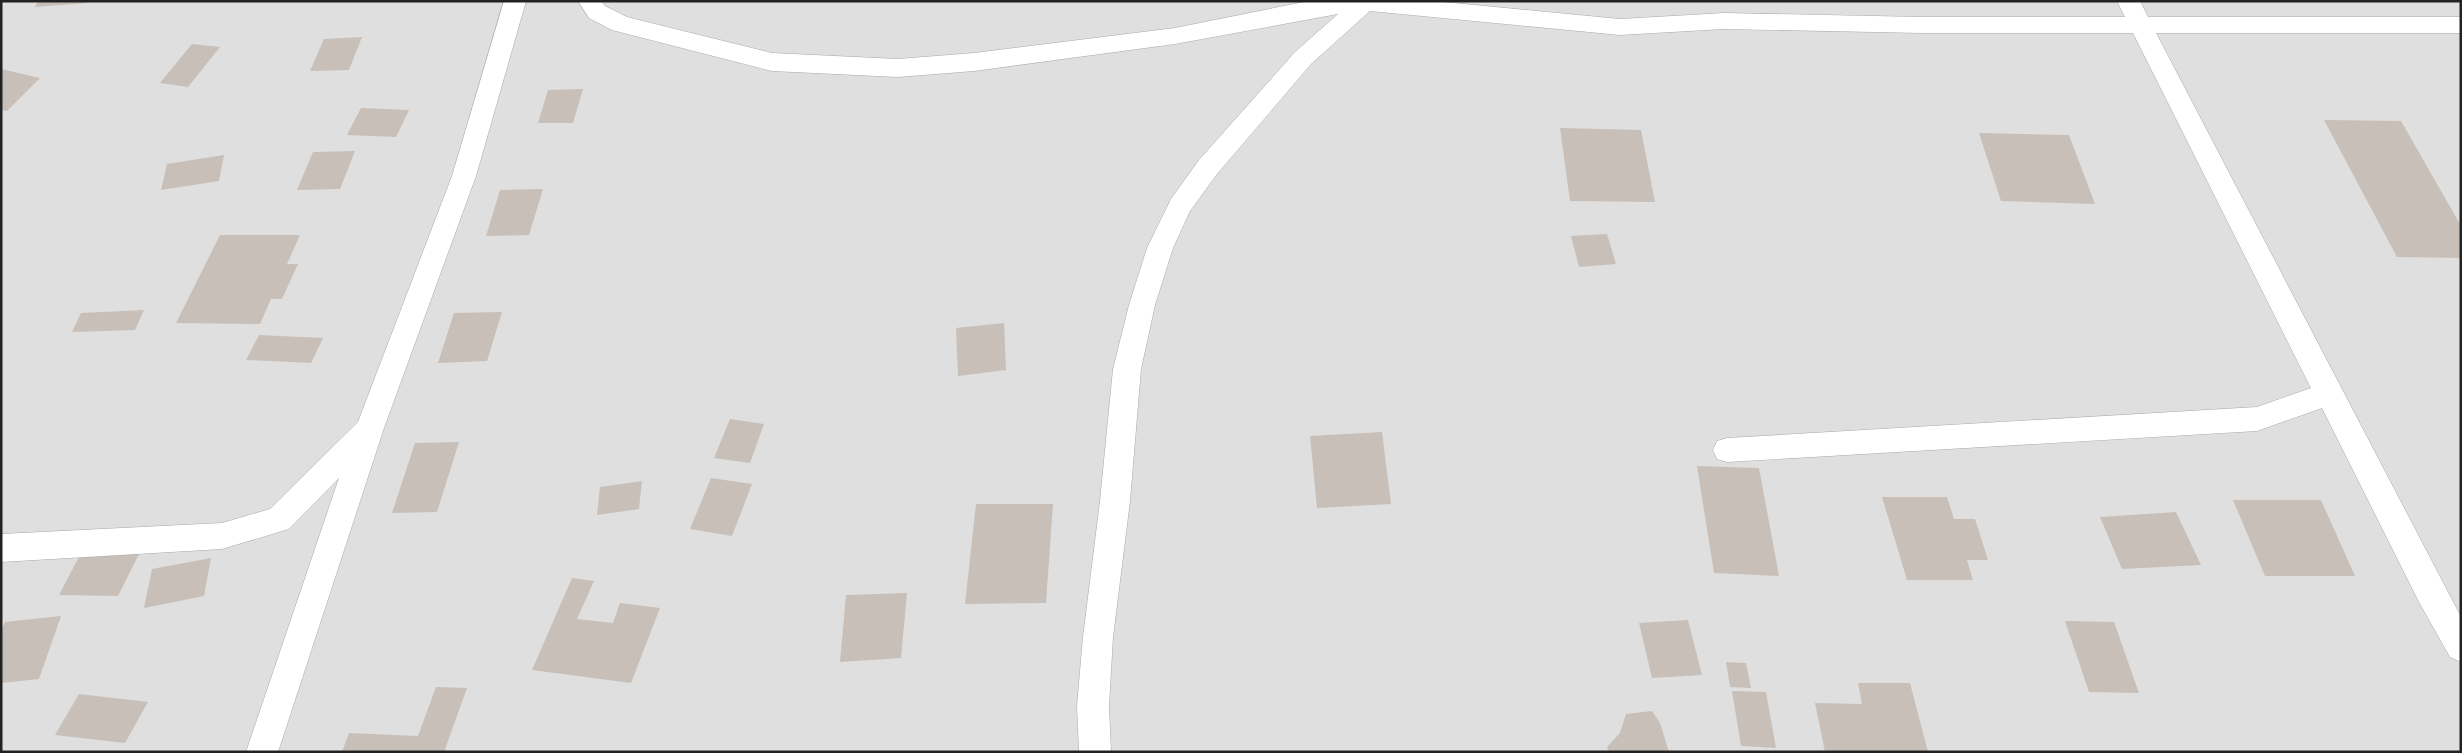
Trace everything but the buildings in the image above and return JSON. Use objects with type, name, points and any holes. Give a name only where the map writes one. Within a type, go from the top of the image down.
[{"type":"street","points":[[262,752],[370,428],[464,176],[515,1]]},
{"type":"street","points":[[589,1],[597,12],[620,24],[772,62],[898,68],[974,62],[1175,36],[1321,7],[1367,2],[1620,27],[1724,21],[1922,25],[2133,13],[2461,25]]},
{"type":"street","points":[[1295,1],[1321,7]]},
{"type":"street","points":[[1096,752],[1093,706],[1098,637],[1115,501],[1127,369],[1142,305],[1160,248],[1180,206],[1214,160],[1303,58],[1367,2]]},
{"type":"street","points":[[2133,13],[2430,592],[2461,647]]},
{"type":"street","points":[[1727,450],[2258,419],[2328,394]]},
{"type":"street","points":[[1,548],[222,536],[279,520],[370,428]]},
{"type":"shaded area","points":[[1,1],[2461,1],[2461,752],[1,752]]}]
